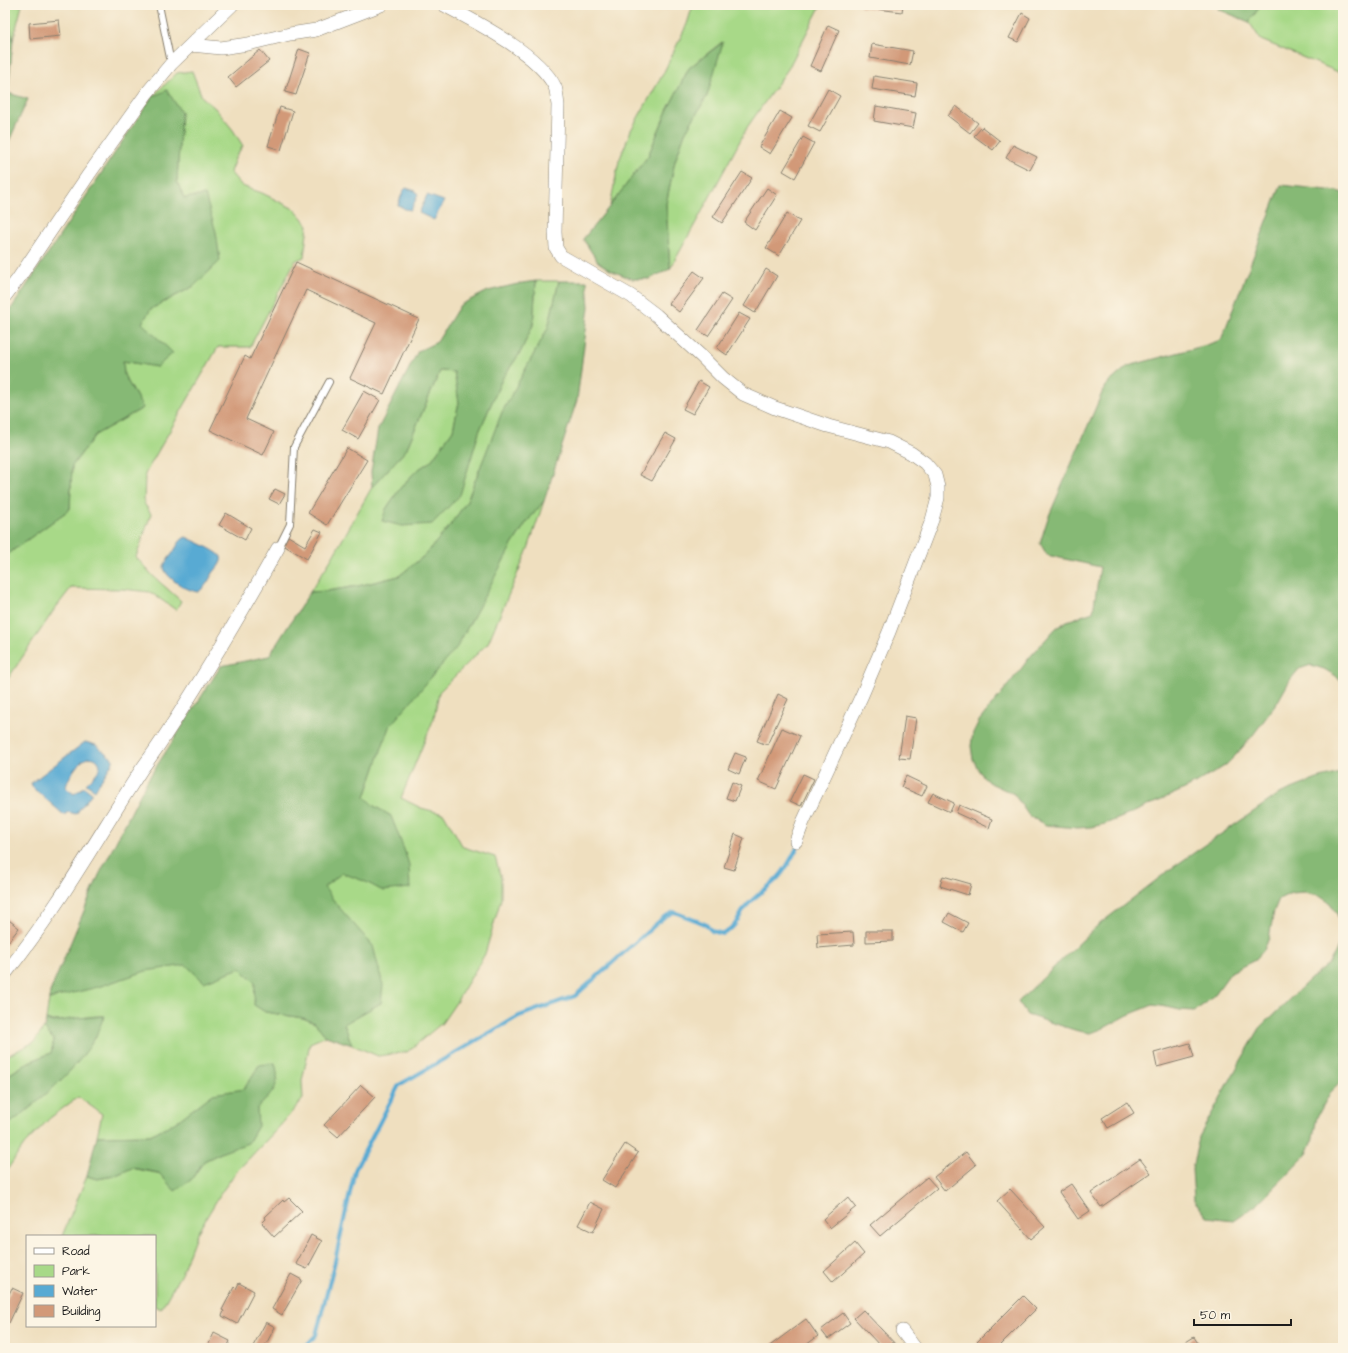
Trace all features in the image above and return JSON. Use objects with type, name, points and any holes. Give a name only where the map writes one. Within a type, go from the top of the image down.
[{"type":"street","points":[[5,296],[147,93],[171,64],[232,5]]},
{"type":"street","points":[[191,45],[221,48],[316,30],[381,5]]},
{"type":"street","points":[[444,5],[502,37],[538,65],[555,88],[558,105],[555,232],[556,248],[561,256],[631,296],[702,356],[723,378],[743,394],[775,408],[828,426],[889,442],[911,453],[925,463],[935,475],[938,487],[938,498],[930,527],[889,632],[862,695],[803,822],[796,841]]},
{"type":"street","points":[[5,974],[26,948],[86,859],[142,769],[164,738],[241,612],[278,548]]},
{"type":"street","points":[[902,1331],[915,1348]]},
{"type":"lane","points":[[159,5],[171,64]]},
{"type":"lane","points":[[278,548],[290,524],[294,447],[329,382]]},
{"type":"green space","points":[[5,5],[13,40],[8,93],[28,99],[5,150]]},
{"type":"green space","points":[[6,5],[22,5],[13,40]]},
{"type":"green space","points":[[693,5],[821,5],[788,69],[748,126],[670,269],[666,204],[675,161],[685,133],[707,96],[722,42],[689,68],[667,111],[648,156],[610,206],[619,161],[631,130],[663,74],[687,24]]},
{"type":"green space","points":[[1219,5],[1261,5],[1249,22],[1218,9]]},
{"type":"green space","points":[[1261,5],[1343,5],[1343,74],[1261,40],[1249,22]]},
{"type":"green space","points":[[723,42],[707,96],[685,133],[675,161],[666,204],[670,269],[649,279],[632,279],[610,270],[598,262],[583,239],[648,156],[667,111],[689,68]]},
{"type":"green space","points":[[192,71],[202,97],[215,108],[233,130],[243,146],[236,156],[230,172],[242,186],[262,193],[294,209],[308,225],[304,257],[295,261],[250,347],[218,347],[145,474],[144,503],[151,514],[136,557],[153,576],[181,601],[176,610],[150,592],[122,589],[71,588],[54,610],[5,683],[5,556],[70,509],[72,466],[95,435],[143,408],[124,375],[123,361],[157,367],[141,323],[151,309],[194,286],[184,198],[177,181],[181,112],[152,97],[177,73]]},
{"type":"green space","points":[[167,90],[181,112],[177,181],[184,198],[205,195],[216,232],[220,261],[194,286],[151,309],[142,323],[173,353],[157,367],[123,361],[124,375],[143,408],[95,435],[72,466],[70,509],[5,556],[5,318],[152,97]]},
{"type":"green space","points":[[1281,185],[1337,191],[1343,193],[1343,684],[1336,676],[1324,669],[1311,665],[1299,669],[1290,680],[1277,703],[1253,735],[1226,765],[1215,772],[1191,786],[1105,824],[1077,828],[1046,825],[1029,816],[1014,794],[988,782],[979,771],[973,759],[971,746],[973,733],[979,721],[1029,658],[1056,628],[1067,621],[1093,612],[1100,567],[1047,555],[1040,543],[1048,518],[1105,386],[1128,366],[1221,340]]},
{"type":"green space","points":[[536,281],[559,281],[548,328],[503,412],[467,501],[450,526],[424,556],[399,576],[358,586],[310,592],[332,558],[372,487],[406,450],[440,371],[454,372],[459,402],[453,430],[431,461],[416,471],[401,487],[386,509],[459,495],[479,432],[502,379],[520,353],[533,325]]},
{"type":"green space","points":[[536,281],[533,325],[520,353],[502,379],[479,432],[460,495],[432,524],[402,526],[382,521],[386,509],[401,487],[416,471],[431,461],[453,430],[459,402],[454,372],[440,371],[406,450],[372,487],[371,472],[378,429],[418,351],[437,342],[460,305],[488,291]]},
{"type":"green space","points":[[559,281],[587,281],[589,307],[577,400],[544,501],[526,523],[512,545],[457,647],[389,727],[365,797],[374,806],[391,816],[409,865],[410,888],[383,891],[364,881],[342,873],[324,887],[337,905],[373,946],[383,985],[381,1003],[344,1024],[352,1045],[326,1036],[315,1023],[303,1018],[265,1012],[254,1005],[255,983],[240,968],[204,982],[186,965],[146,971],[98,987],[49,999],[50,992],[99,875],[147,781],[221,666],[269,656],[310,592],[358,586],[399,576],[424,556],[450,526],[467,501],[502,412],[548,328]]},
{"type":"green space","points":[[544,501],[528,549],[488,643],[439,692],[434,718],[401,798],[421,808],[444,814],[463,847],[495,857],[501,878],[501,899],[485,954],[442,1023],[407,1052],[378,1056],[352,1045],[344,1024],[356,1016],[240,968],[255,983],[265,1012],[303,1018],[315,1023],[326,1036],[310,1043],[302,1081],[303,1099],[280,1126],[236,1172],[221,1193],[196,1235],[182,1272],[161,1309],[156,1306],[156,1235],[62,1235],[87,1176],[97,1179],[114,1176],[132,1168],[191,1180],[204,1161],[223,1152],[163,1129],[150,1135],[97,1136],[102,1114],[78,1097],[50,1118],[24,1145],[5,1173],[5,1127],[53,1088],[104,1016],[60,1021],[46,1020],[49,999],[113,982],[512,545],[526,523]],"holes":[[[388,729],[365,797],[374,806],[391,816],[332,784]]]},
{"type":"green space","points":[[1343,771],[1343,1080],[1330,1093],[1317,1117],[1312,1142],[1307,1154],[1258,1204],[1234,1220],[1207,1217],[1194,1200],[1192,1169],[1199,1137],[1260,1028],[1308,981],[1328,964],[1335,953],[1340,941],[1341,927],[1337,914],[1330,903],[1318,895],[1305,892],[1291,893],[1279,899],[1274,911],[1269,938],[1264,950],[1255,960],[1231,972],[1215,994],[1206,1003],[1194,1011],[1153,1005],[1091,1033],[1078,1031],[1027,1015],[1018,1002],[1097,926],[1172,868],[1279,794],[1317,779]]},
{"type":"green space","points":[[105,1016],[96,1036],[79,1061],[43,1097],[5,1127],[5,1077],[29,1062],[51,1053],[54,1041],[44,1028],[46,1020],[53,1022],[77,1018]]},
{"type":"green space","points":[[44,1028],[54,1040],[51,1053],[29,1062],[5,1077],[5,1057],[34,1042]]},
{"type":"green space","points":[[275,1063],[277,1071],[276,1084],[271,1094],[257,1108],[258,1126],[248,1143],[204,1161],[191,1180],[175,1191],[159,1173],[132,1168],[114,1176],[97,1179],[87,1176],[97,1136],[150,1135],[176,1122],[213,1094],[244,1089],[259,1065]]},
{"type":"water","points":[[406,188],[416,191],[418,195],[411,210],[405,209],[398,205],[403,191]]},
{"type":"water","points":[[427,195],[444,201],[434,220],[419,213]]},
{"type":"water","points":[[186,537],[211,549],[221,557],[219,565],[205,586],[198,592],[178,583],[168,575],[164,567],[165,563],[179,543]]},
{"type":"water","points":[[85,742],[96,745],[113,759],[113,762],[95,790],[86,784],[99,769],[100,766],[98,761],[93,758],[88,758],[83,760],[78,765],[73,771],[66,788],[74,794],[84,787],[92,793],[76,814],[68,812],[64,815],[33,788],[31,783]]},
{"type":"building","points":[[860,5],[903,5],[902,12],[860,7]]},
{"type":"building","points":[[1022,13],[1030,18],[1018,42],[1009,38]]},
{"type":"building","points":[[59,20],[61,36],[30,39],[29,23]]},
{"type":"building","points":[[828,25],[839,30],[821,71],[810,66]]},
{"type":"building","points":[[872,44],[913,51],[910,65],[870,58]]},
{"type":"building","points":[[299,49],[310,53],[296,95],[285,92]]},
{"type":"building","points":[[260,50],[269,61],[236,87],[228,77]]},
{"type":"building","points":[[874,76],[917,83],[915,96],[872,89]]},
{"type":"building","points":[[828,89],[840,96],[820,132],[808,126]]},
{"type":"building","points":[[876,106],[916,113],[913,128],[874,121]]},
{"type":"building","points":[[956,106],[978,123],[970,133],[948,116]]},
{"type":"building","points":[[280,107],[293,111],[281,150],[268,146]]},
{"type":"building","points":[[780,111],[792,118],[770,154],[759,147]]},
{"type":"building","points":[[982,127],[1000,141],[993,150],[974,136]]},
{"type":"building","points":[[803,137],[814,143],[795,178],[783,171]]},
{"type":"building","points":[[1013,145],[1037,157],[1030,170],[1006,158]]},
{"type":"building","points":[[742,172],[752,178],[722,223],[713,217]]},
{"type":"building","points":[[767,188],[777,195],[755,230],[744,222]]},
{"type":"building","points":[[787,213],[800,221],[779,256],[766,248]]},
{"type":"building","points":[[296,262],[419,319],[384,394],[350,378],[376,323],[306,290],[246,419],[274,432],[263,455],[210,430],[245,356],[250,359]]},
{"type":"building","points":[[766,269],[777,276],[755,313],[744,306]]},
{"type":"building","points":[[694,271],[704,278],[679,312],[669,304]]},
{"type":"building","points":[[722,294],[732,300],[708,336],[698,330]]},
{"type":"building","points":[[739,313],[750,319],[727,355],[717,348]]},
{"type":"building","points":[[699,381],[709,387],[693,414],[683,409]]},
{"type":"building","points":[[364,391],[380,400],[358,439],[342,430]]},
{"type":"building","points":[[665,433],[676,439],[652,481],[640,475]]},
{"type":"building","points":[[347,448],[367,460],[327,525],[308,513]]},
{"type":"building","points":[[275,489],[285,494],[279,504],[269,499]]},
{"type":"building","points":[[226,513],[251,528],[245,540],[219,525]]},
{"type":"building","points":[[315,529],[322,532],[307,559],[283,545],[288,536],[305,546]]},
{"type":"building","points":[[778,694],[788,699],[767,745],[757,741]]},
{"type":"building","points":[[905,716],[916,718],[910,759],[899,758]]},
{"type":"building","points":[[782,728],[800,736],[776,789],[758,781]]},
{"type":"building","points":[[735,753],[746,757],[739,774],[728,769]]},
{"type":"building","points":[[803,774],[814,779],[801,806],[790,801]]},
{"type":"building","points":[[906,776],[927,786],[922,796],[901,787]]},
{"type":"building","points":[[732,782],[741,786],[735,801],[726,798]]},
{"type":"building","points":[[933,793],[954,803],[950,812],[928,802]]},
{"type":"building","points":[[959,805],[992,819],[989,828],[956,813]]},
{"type":"building","points":[[735,834],[744,838],[734,870],[724,867]]},
{"type":"building","points":[[943,876],[971,884],[968,895],[940,886]]},
{"type":"building","points":[[949,913],[968,923],[963,932],[944,922]]},
{"type":"building","points":[[5,917],[19,928],[5,946]]},
{"type":"building","points":[[866,931],[893,931],[893,941],[866,942]]},
{"type":"building","points":[[853,932],[854,945],[818,948],[817,934]]},
{"type":"building","points":[[1190,1043],[1194,1057],[1157,1067],[1154,1053]]},
{"type":"building","points":[[361,1085],[375,1097],[338,1137],[324,1125]]},
{"type":"building","points":[[1127,1102],[1134,1113],[1108,1128],[1102,1118]]},
{"type":"building","points":[[625,1144],[638,1153],[615,1188],[602,1180]]},
{"type":"building","points":[[966,1152],[976,1165],[945,1191],[934,1177]]},
{"type":"building","points":[[1140,1159],[1151,1173],[1101,1207],[1091,1193]]},
{"type":"building","points":[[927,1177],[937,1188],[880,1236],[870,1225]]},
{"type":"building","points":[[1071,1184],[1090,1211],[1078,1219],[1059,1192]]},
{"type":"building","points":[[1010,1189],[1045,1227],[1031,1239],[997,1201]]},
{"type":"building","points":[[848,1197],[856,1207],[830,1228],[823,1219]]},
{"type":"building","points":[[289,1198],[302,1211],[274,1237],[262,1223],[266,1219],[265,1217],[283,1200],[284,1202]]},
{"type":"building","points":[[590,1202],[604,1209],[593,1232],[578,1225]]},
{"type":"building","points":[[311,1235],[322,1241],[307,1269],[296,1264]]},
{"type":"building","points":[[855,1243],[864,1254],[833,1282],[824,1271]]},
{"type":"building","points":[[291,1274],[302,1280],[282,1315],[272,1309]]},
{"type":"building","points":[[239,1283],[254,1291],[237,1324],[222,1316],[224,1311],[222,1310],[234,1287],[236,1289]]},
{"type":"building","points":[[12,1288],[23,1293],[9,1323],[5,1322],[5,1302]]},
{"type":"building","points":[[1023,1296],[1036,1309],[997,1348],[984,1348],[977,1342]]},
{"type":"building","points":[[863,1310],[899,1348],[882,1348],[854,1318]]},
{"type":"building","points":[[843,1313],[850,1323],[828,1339],[821,1330]]},
{"type":"building","points":[[806,1319],[818,1336],[802,1348],[767,1348]]},
{"type":"building","points":[[266,1322],[275,1327],[264,1348],[252,1348]]},
{"type":"building","points":[[214,1333],[230,1341],[227,1348],[207,1348]]},
{"type":"building","points":[[1194,1337],[1201,1348],[1176,1348]]},
{"type":"waterway","points":[[304,1348],[316,1335],[335,1261],[355,1170],[399,1085],[519,1016],[575,996],[664,917],[674,912],[705,924],[712,931],[723,934],[727,932],[736,923],[745,908],[756,896],[781,875],[790,862],[799,844]]}]
